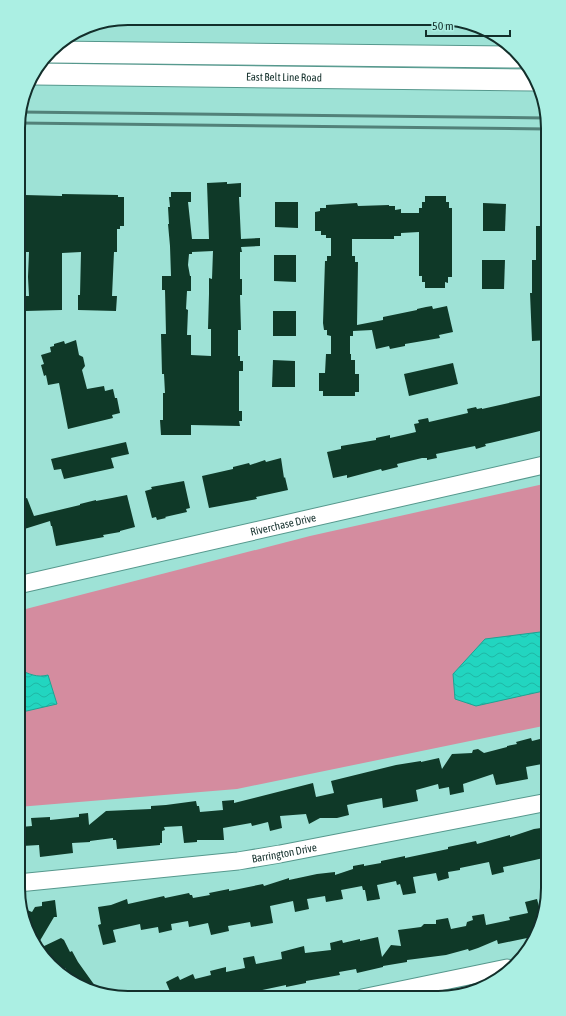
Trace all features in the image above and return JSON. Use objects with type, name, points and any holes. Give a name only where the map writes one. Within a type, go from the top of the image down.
[{"type":"main road","name":"East Belt Line Road","points":[[59,52],[512,57]]},
{"type":"main road","points":[[434,57],[434,79]]},
{"type":"main road","name":"East Belt Line Road","points":[[40,74],[528,80]]},
{"type":"street","name":"Riverchase Drive","points":[[25,583],[541,466]]},
{"type":"street","name":"Barrington Drive","points":[[25,882],[238,861],[541,803]]},
{"type":"street","points":[[396,991],[501,969]]},
{"type":"shaded area","points":[[541,485],[541,726],[237,789],[25,806],[25,609],[310,536]]},
{"type":"water","points":[[541,632],[541,692],[476,706],[455,699],[453,674],[485,639]]},
{"type":"water","points":[[25,672],[37,676],[48,675],[57,704],[25,711]]},
{"type":"building","points":[[207,183],[241,183],[241,197],[239,197],[241,239],[260,238],[260,246],[241,247],[242,252],[240,252],[240,279],[242,279],[242,295],[240,295],[241,330],[238,330],[238,356],[240,356],[240,361],[243,361],[243,371],[239,371],[239,411],[242,411],[242,421],[239,421],[240,426],[191,425],[191,435],[161,435],[160,420],[163,420],[163,393],[165,393],[164,374],[162,374],[161,334],[166,334],[165,290],[162,290],[162,276],[171,276],[168,224],[168,207],[170,207],[169,197],[171,197],[171,192],[191,192],[191,202],[188,202],[192,239],[209,239]],"holes":[[[213,251],[212,279],[209,278],[208,329],[211,329],[211,356],[191,355],[191,335],[187,335],[188,310],[186,309],[187,291],[191,291],[191,276],[188,265],[189,254],[192,254],[192,252]]]},
{"type":"building","points":[[62,194],[118,195],[118,197],[124,197],[124,226],[120,226],[120,229],[117,229],[117,252],[114,252],[112,296],[117,296],[116,311],[78,310],[78,295],[80,295],[81,252],[62,253],[62,310],[25,311],[25,296],[29,296],[29,252],[25,252],[25,195],[62,196]]},
{"type":"building","points":[[425,196],[446,196],[446,202],[449,202],[449,208],[452,208],[452,277],[448,277],[448,283],[445,282],[445,288],[425,288],[425,282],[422,282],[422,276],[419,276],[419,232],[401,233],[401,236],[394,236],[394,239],[352,239],[352,256],[355,256],[355,262],[358,262],[357,325],[383,320],[383,317],[426,307],[432,306],[433,309],[447,306],[453,332],[439,335],[440,338],[405,344],[405,346],[390,349],[389,346],[376,349],[372,330],[353,331],[353,336],[350,336],[350,354],[351,360],[355,360],[355,374],[359,374],[359,392],[355,392],[355,396],[323,396],[323,391],[319,391],[319,373],[325,373],[326,354],[331,354],[331,336],[327,335],[327,330],[324,330],[323,323],[325,261],[327,261],[327,256],[331,256],[331,238],[326,238],[326,235],[321,235],[321,231],[315,231],[315,212],[320,211],[320,208],[326,208],[326,205],[357,203],[358,206],[389,205],[395,206],[395,210],[401,209],[401,213],[419,213],[419,208],[422,208],[422,202],[425,202]]},
{"type":"building","points":[[275,202],[298,202],[298,228],[275,227]]},
{"type":"building","points":[[483,203],[506,204],[505,231],[483,231]]},
{"type":"building","points":[[536,226],[541,226],[541,340],[532,341],[530,293],[532,293],[532,260],[536,260]]},
{"type":"building","points":[[274,255],[296,255],[296,282],[274,281]]},
{"type":"building","points":[[482,260],[505,260],[504,289],[482,289]]},
{"type":"building","points":[[273,311],[296,311],[296,336],[273,336]]},
{"type":"building","points":[[76,340],[79,355],[83,357],[85,366],[82,370],[87,389],[104,386],[105,391],[113,389],[115,398],[117,398],[120,413],[112,415],[113,418],[68,429],[59,383],[48,385],[46,375],[44,376],[41,365],[44,364],[41,355],[51,352],[50,347],[54,346],[54,344],[64,341],[65,344]]},
{"type":"building","points":[[273,360],[295,361],[295,387],[272,387]]},
{"type":"building","points":[[453,363],[458,384],[409,396],[404,374]]},
{"type":"building","points":[[541,396],[541,431],[485,444],[486,446],[476,449],[475,446],[436,454],[437,458],[427,460],[427,458],[422,458],[397,464],[398,467],[382,471],[381,469],[347,478],[347,475],[333,478],[327,452],[341,449],[341,446],[376,440],[376,438],[390,435],[390,438],[416,432],[414,424],[419,423],[418,420],[428,418],[429,422],[468,413],[467,409],[476,407],[477,409]]},
{"type":"building","points":[[126,442],[129,454],[111,458],[114,468],[64,479],[61,469],[54,470],[51,459]]},
{"type":"building","points":[[281,458],[284,478],[285,477],[288,490],[256,497],[257,499],[209,508],[202,476],[233,469],[233,467],[249,463],[250,465],[265,460],[266,462]]},
{"type":"building","points":[[184,481],[190,508],[186,509],[187,512],[157,520],[156,517],[152,518],[145,491],[152,489],[151,487]]},
{"type":"building","points":[[127,495],[135,527],[120,532],[103,535],[104,537],[56,546],[50,521],[25,529],[25,499],[27,498],[34,516]]},
{"type":"building","points":[[531,738],[532,741],[540,739],[541,764],[526,767],[528,779],[496,785],[493,774],[463,784],[464,792],[450,795],[449,787],[439,789],[438,784],[416,790],[418,801],[383,808],[382,798],[356,803],[347,805],[349,815],[337,818],[320,818],[309,824],[306,814],[280,816],[282,828],[270,831],[268,822],[252,826],[251,823],[223,828],[224,840],[197,840],[197,842],[184,843],[182,826],[164,827],[165,830],[162,831],[162,843],[160,843],[160,845],[117,849],[116,840],[113,840],[113,838],[72,843],[73,853],[40,857],[39,845],[25,846],[25,827],[32,826],[31,818],[50,817],[50,820],[79,817],[79,814],[88,813],[89,825],[106,811],[151,809],[151,806],[196,801],[200,812],[223,810],[222,801],[234,800],[234,803],[313,783],[316,797],[334,793],[331,781],[396,765],[439,758],[442,769],[452,754],[472,753],[473,750],[478,749],[484,753],[517,744],[516,742]]},
{"type":"building","points":[[541,828],[541,859],[503,867],[504,872],[492,875],[489,862],[448,872],[449,878],[438,881],[436,873],[413,877],[416,893],[403,895],[400,884],[397,885],[396,881],[377,885],[380,899],[367,901],[365,890],[363,890],[362,886],[341,890],[343,899],[326,902],[325,896],[307,899],[309,909],[295,912],[293,901],[270,906],[273,923],[251,927],[250,922],[228,926],[229,931],[211,935],[208,923],[189,927],[188,921],[171,924],[172,930],[159,933],[158,927],[141,930],[140,924],[113,930],[116,942],[103,945],[98,925],[101,924],[98,907],[111,905],[127,899],[128,904],[164,896],[165,898],[189,893],[193,898],[210,895],[209,893],[229,889],[229,891],[263,884],[264,886],[289,878],[289,880],[335,872],[335,875],[353,869],[353,866],[381,863],[381,861],[405,856],[405,858],[448,849],[448,847],[476,841],[477,844],[510,835],[510,837]]},
{"type":"building","points":[[537,899],[539,907],[536,921],[528,938],[498,944],[497,940],[469,951],[468,949],[446,955],[407,960],[407,962],[383,966],[357,973],[356,969],[339,972],[340,975],[306,981],[306,983],[286,987],[286,985],[257,991],[170,991],[166,982],[178,976],[180,980],[193,974],[195,979],[211,975],[210,971],[226,967],[226,972],[245,968],[243,958],[254,956],[256,964],[282,959],[281,952],[304,946],[305,953],[331,950],[330,943],[342,940],[343,943],[378,937],[382,957],[391,945],[401,946],[398,930],[421,927],[424,924],[436,924],[436,920],[448,918],[451,929],[466,926],[467,922],[473,920],[472,916],[484,914],[486,925],[510,920],[509,917],[528,913],[525,902]]},
{"type":"building","points":[[55,900],[57,917],[54,917],[40,941],[30,921],[28,910],[32,912],[35,907],[42,906],[42,902]]},
{"type":"building","points":[[61,938],[64,940],[70,952],[72,951],[95,986],[71,974],[60,965],[43,946]]},
{"type":"railway","points":[[27,112],[540,118]]},
{"type":"railway","points":[[25,123],[541,129]]}]
